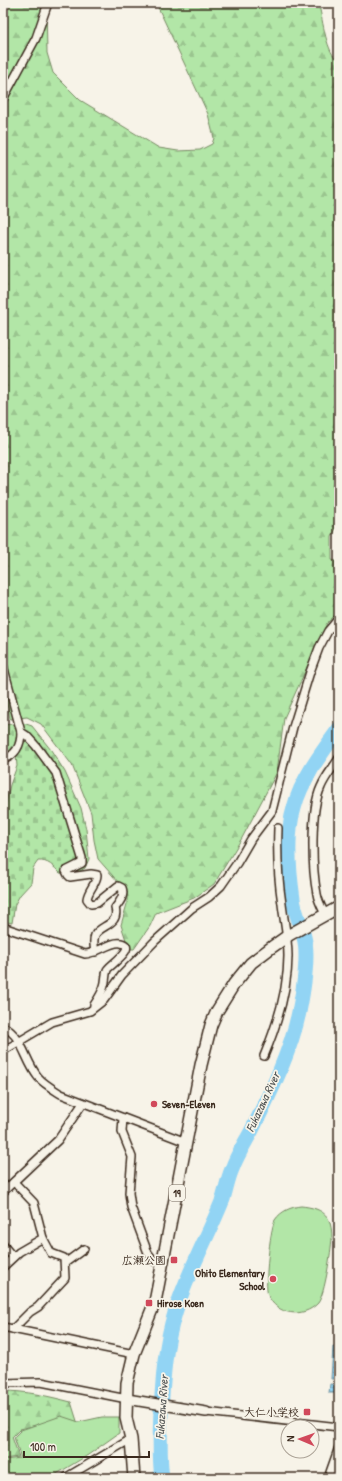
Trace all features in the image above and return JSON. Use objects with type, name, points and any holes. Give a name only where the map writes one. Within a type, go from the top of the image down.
[{"type":"main road","name":"19","points":[[134,1478],[131,1439],[126,1418],[127,1383],[134,1354],[155,1302],[206,1040],[217,1010],[234,984],[251,963],[272,946],[320,916],[339,907]]},
{"type":"street","points":[[3,98],[36,38],[48,3]]},
{"type":"street","points":[[3,1051],[52,1022],[90,1011],[104,1000],[122,975],[155,941],[192,908],[209,897],[221,886],[254,834],[269,817],[274,804],[293,727],[310,672],[319,648],[328,631],[339,618]]},
{"type":"street","points":[[3,665],[21,732],[19,748],[9,758],[3,760]]},
{"type":"street","points":[[21,732],[27,736],[40,751],[57,777],[82,858],[82,863],[70,868],[66,873],[70,877],[90,874],[97,876],[97,879],[88,894],[87,899],[91,904],[97,903],[118,886],[122,888],[122,897],[115,908],[115,917],[109,925],[95,935],[95,952]]},
{"type":"street","points":[[320,916],[314,862],[313,831],[316,805],[319,791],[339,758]]},
{"type":"street","points":[[264,1056],[274,1032],[279,1014],[286,980],[288,958],[288,936],[278,872],[278,828]]},
{"type":"street","points":[[3,927],[85,954],[119,943],[125,946],[126,950],[124,955],[108,968],[104,986],[90,1011]]},
{"type":"street","points":[[3,1026],[12,1031],[38,1076],[48,1086],[61,1094],[186,1142]]},
{"type":"street","points":[[3,1190],[4,1191],[14,1182],[58,1140],[83,1102]]},
{"type":"street","points":[[123,1118],[122,1132],[132,1157],[129,1193],[131,1207],[148,1253],[154,1261],[163,1266]]},
{"type":"street","points":[[13,1329],[30,1312],[38,1307],[65,1278],[64,1258],[51,1253],[43,1238],[34,1203],[14,1182]]},
{"type":"street","points":[[3,1267],[13,1257],[43,1238]]},
{"type":"street","points":[[3,1245],[13,1257]]},
{"type":"street","points":[[65,1264],[84,1249]]},
{"type":"street","points":[[3,1327],[134,1354]]},
{"type":"street","points":[[3,1383],[41,1382],[127,1399],[206,1412],[339,1427]]},
{"type":"street","points":[[65,1478],[131,1439]]},
{"type":"street","points":[[328,1478],[339,1447]]},
{"type":"green space","points":[[3,3],[46,3],[47,53],[53,73],[80,100],[159,148],[178,151],[200,150],[212,144],[214,138],[208,114],[156,3],[317,3],[328,44],[331,51],[339,61],[339,521],[332,537],[332,560],[339,562],[339,612],[327,623],[284,718],[277,772],[242,838],[214,884],[194,898],[156,913],[150,926],[134,949],[129,949],[121,925],[127,904],[127,892],[98,859],[91,813],[72,765],[41,724],[27,717],[10,719],[8,708],[3,697]]},
{"type":"green space","points":[[23,723],[32,726],[51,750],[65,772],[81,808],[86,829],[89,859],[85,868],[77,873],[60,873],[48,863],[38,861],[33,868],[31,883],[20,895],[15,904],[12,923],[3,921],[3,807],[6,803],[10,785],[17,766],[16,755],[6,750],[3,742],[3,725]]},
{"type":"green space","points":[[301,1206],[312,1208],[323,1212],[326,1215],[330,1222],[332,1238],[329,1262],[321,1298],[312,1308],[298,1313],[283,1311],[272,1302],[268,1295],[267,1281],[271,1234],[275,1220],[286,1210]]},
{"type":"green space","points":[[3,1391],[37,1394],[71,1402],[77,1421],[72,1427],[46,1423],[20,1429],[12,1437],[19,1457],[3,1459]]},
{"type":"green space","points":[[61,1416],[79,1422],[102,1417],[119,1417],[119,1433],[88,1455],[50,1478],[3,1478],[3,1460],[21,1458],[14,1437],[21,1430]]},
{"type":"water","points":[[333,1347],[339,1348],[339,1379],[331,1379]]},
{"type":"water","points":[[330,1384],[339,1385],[339,1393],[329,1393]]},
{"type":"waterway","name":"Fukazawa River","points":[[162,1478],[160,1461],[161,1411],[165,1361],[175,1313],[185,1284],[223,1199],[234,1164],[273,1087],[291,1042],[299,1012],[304,984],[306,954],[304,937],[293,899],[289,865],[291,818],[297,798],[307,777],[339,729]]},
{"type":"place","name":"Seven-Eleven","points":[[154,1104]]},
{"type":"place","name":"広瀬公園","points":[[174,1260]]},
{"type":"place","name":"Ohito Elementary School","points":[[273,1279]]},
{"type":"place","name":"Hirose Koen","points":[[149,1303]]},
{"type":"place","name":"大仁小学校","points":[[307,1412]]}]
